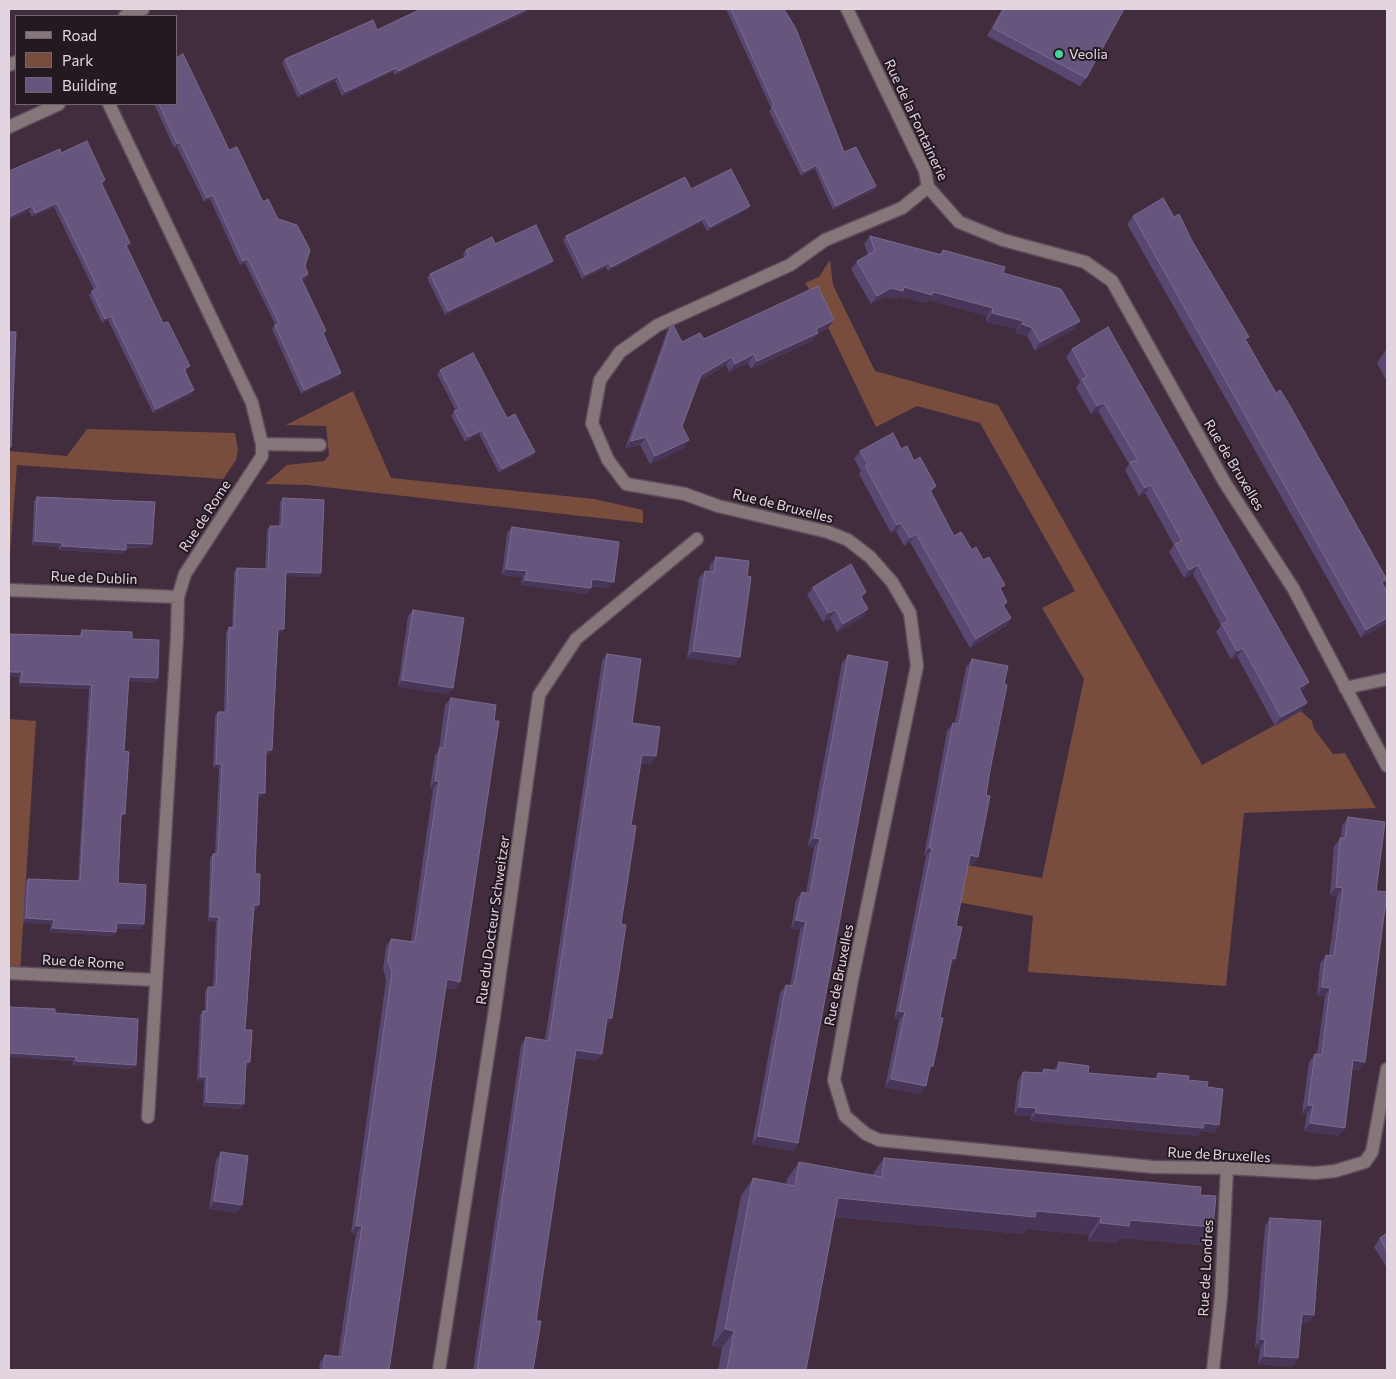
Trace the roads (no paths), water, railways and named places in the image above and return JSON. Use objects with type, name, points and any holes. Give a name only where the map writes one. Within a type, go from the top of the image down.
[{"type":"street","points":[[128,15],[143,9]]},
{"type":"street","name":"Rue de la Fontainerie","points":[[846,9],[922,163],[928,188],[959,222],[1003,240]]},
{"type":"street","points":[[9,127],[57,105]]},
{"type":"street","points":[[109,105],[252,403],[262,444],[320,445]]},
{"type":"street","name":"Rue de Bruxelles","points":[[928,188],[902,208],[825,240],[790,265],[658,325],[620,352],[600,380],[592,422],[608,460],[626,484],[684,494],[718,506],[828,532],[848,540],[870,557],[892,582],[910,613],[917,666],[852,980],[834,1080],[845,1116],[866,1134],[879,1140],[1153,1167],[1227,1168],[1314,1174],[1335,1171],[1364,1162],[1372,1152],[1387,1069]]},
{"type":"street","name":"Rue de Bruxelles","points":[[1003,240],[1085,262],[1112,281],[1225,483],[1293,588],[1335,664],[1345,688],[1363,717],[1387,766]]},
{"type":"street","name":"Rue de Rome","points":[[148,1117],[177,647],[178,597],[185,574],[262,456],[262,444]]},
{"type":"street","name":"Rue du Docteur Schweitzer","points":[[439,1370],[494,1016],[539,695],[576,639],[697,539]]},
{"type":"street","name":"Rue de Dublin","points":[[9,590],[178,597]]},
{"type":"street","points":[[1345,688],[1387,679]]},
{"type":"street","name":"Rue de Rome","points":[[9,973],[156,980]]},
{"type":"street","name":"Rue de Londres","points":[[1213,1370],[1221,1297],[1227,1168]]},
{"type":"place","name":"Veolia","points":[[1059,54]]}]
